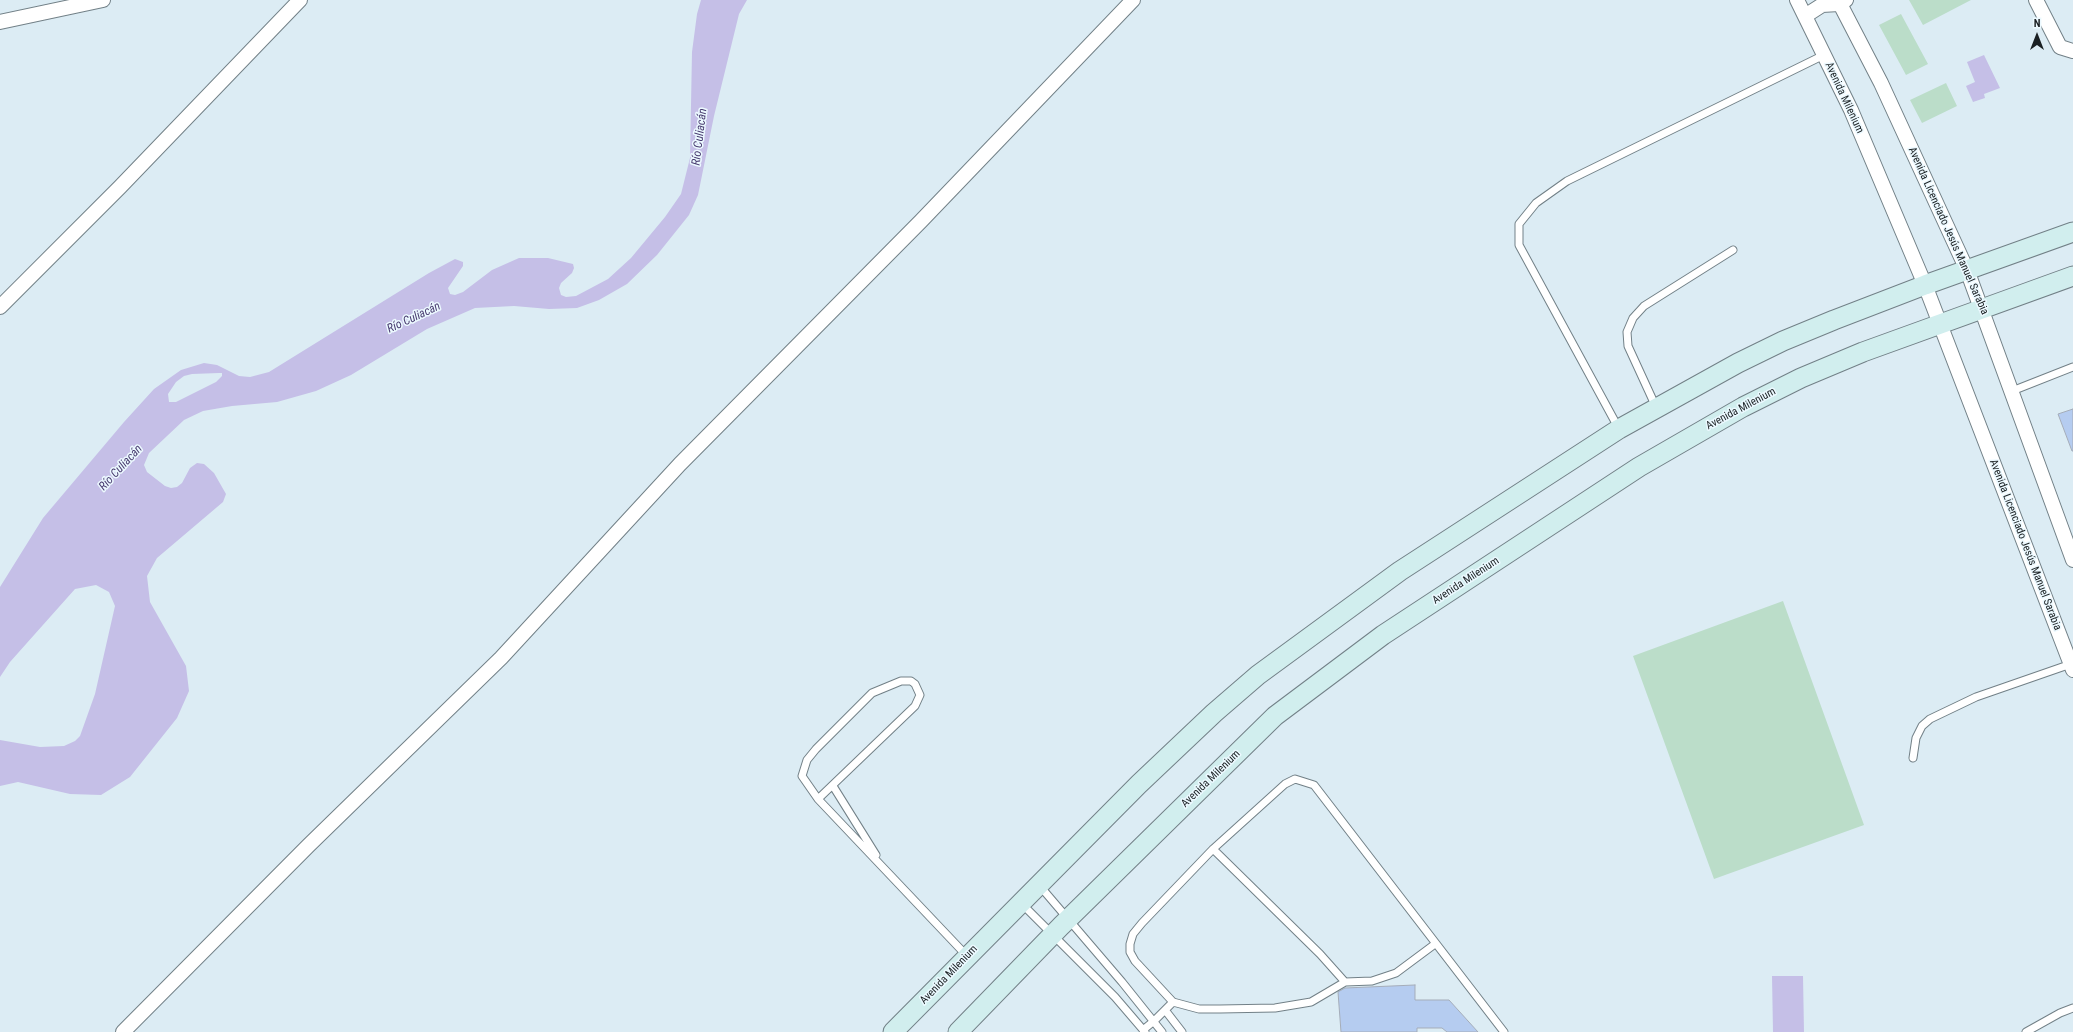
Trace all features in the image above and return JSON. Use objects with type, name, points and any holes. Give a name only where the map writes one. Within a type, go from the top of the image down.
[{"type":"street","points":[[0,22],[58,5],[103,0]]},
{"type":"street","points":[[0,307],[120,187],[300,0]]},
{"type":"street","points":[[123,1032],[309,845],[501,658],[680,464],[926,215],[1132,0]]},
{"type":"street","name":"Avenida Milenium","points":[[1797,0],[1851,110],[1926,285]]},
{"type":"street","points":[[2036,0],[2060,47],[2073,51]]},
{"type":"street","points":[[1805,16],[1823,3],[1841,1]]},
{"type":"street","name":"Avenida Licenciado Jesús Manuel Sarabia","points":[[1841,1],[1881,83],[1967,270],[2073,560]]},
{"type":"street","name":"Avenida Milenium","points":[[893,1032],[1139,784],[1214,713],[1258,675],[1400,571],[1619,429],[1783,341],[1926,285],[2073,232]]},
{"type":"street","name":"Avenida Milenium","points":[[958,1032],[1052,934],[1275,716],[1383,635],[1640,467],[1743,407],[1800,378],[1863,352],[2073,276]]},
{"type":"street","name":"Avenida Licenciado Jesús Manuel Sarabia","points":[[1926,285],[2072,667]]},
{"type":"lane","points":[[1619,429],[1519,245],[1519,224],[1536,203],[1567,181],[1824,55]]},
{"type":"lane","points":[[1656,408],[1628,346],[1627,332],[1633,318],[1644,306],[1733,250]]},
{"type":"lane","points":[[2012,391],[2073,367]]},
{"type":"lane","points":[[1913,758],[1916,738],[1922,726],[1930,719],[1976,697],[2072,667]]},
{"type":"lane","points":[[818,800],[915,706],[920,694],[915,684],[911,681],[901,681],[872,693],[807,760],[802,776],[818,800],[967,956]]},
{"type":"lane","points":[[1435,944],[1396,973],[1372,981],[1345,982],[1311,1002],[1275,1008],[1199,1009],[1173,1002],[1135,962],[1130,952],[1130,944],[1133,934],[1214,849],[1285,784],[1295,779],[1304,780],[1314,785],[1504,1032]]},
{"type":"lane","points":[[833,786],[882,866]]},
{"type":"lane","points":[[1214,849],[1320,954],[1345,982]]},
{"type":"lane","points":[[1039,885],[1162,1032]]},
{"type":"lane","points":[[1020,903],[1115,997],[1144,1031],[1173,1002]]},
{"type":"lane","points":[[2026,1032],[2035,1030],[2060,1012],[2073,1008]]},
{"type":"lane","points":[[1165,1010],[1182,1032]]},
{"type":"green space","points":[[1909,0],[1971,0],[1923,25]]},
{"type":"green space","points":[[1901,14],[1928,64],[1906,75],[1879,25]]},
{"type":"green space","points":[[1946,83],[1957,106],[1922,123],[1910,100]]},
{"type":"green space","points":[[1783,601],[1864,825],[1714,879],[1633,656]]},
{"type":"water","name":"Río Culiacán","points":[[701,0],[747,0],[739,14],[714,116],[698,195],[689,215],[657,255],[627,284],[599,300],[577,308],[549,309],[514,306],[475,308],[427,329],[351,375],[316,391],[277,402],[232,406],[203,411],[184,420],[149,453],[144,465],[147,472],[165,486],[171,488],[177,487],[182,483],[190,468],[197,463],[204,464],[214,473],[226,494],[223,502],[157,558],[147,576],[150,602],[186,666],[189,691],[177,718],[130,777],[101,795],[70,794],[18,782],[0,786],[0,740],[40,747],[64,746],[75,741],[80,736],[95,694],[115,606],[109,592],[96,585],[75,589],[10,662],[0,677],[0,587],[43,518],[124,422],[154,389],[181,370],[204,363],[217,365],[239,376],[250,377],[269,372],[429,273],[455,259],[463,262],[463,266],[448,288],[450,294],[455,295],[463,292],[492,270],[519,258],[548,258],[573,264],[574,268],[572,273],[561,283],[559,288],[561,295],[566,297],[576,296],[608,279],[631,258],[665,217],[681,194],[690,158],[692,52],[697,14]],"holes":[[[222,373],[222,376],[216,382],[176,402],[169,402],[168,394],[176,382],[184,376],[192,374]]]},
{"type":"water","points":[[1984,55],[2000,88],[1984,94],[1985,98],[1973,102],[1966,86],[1975,82],[1967,62]]},
{"type":"water","points":[[1772,976],[1803,976],[1804,1032],[1773,1032]]},
{"type":"building","points":[[2073,409],[2073,451],[2072,451],[2058,414]]},
{"type":"building","points":[[1415,985],[1415,1000],[1449,1000],[1478,1032],[1447,1032],[1442,1028],[1417,1028],[1417,1032],[1341,1032],[1338,992],[1345,988]]}]
